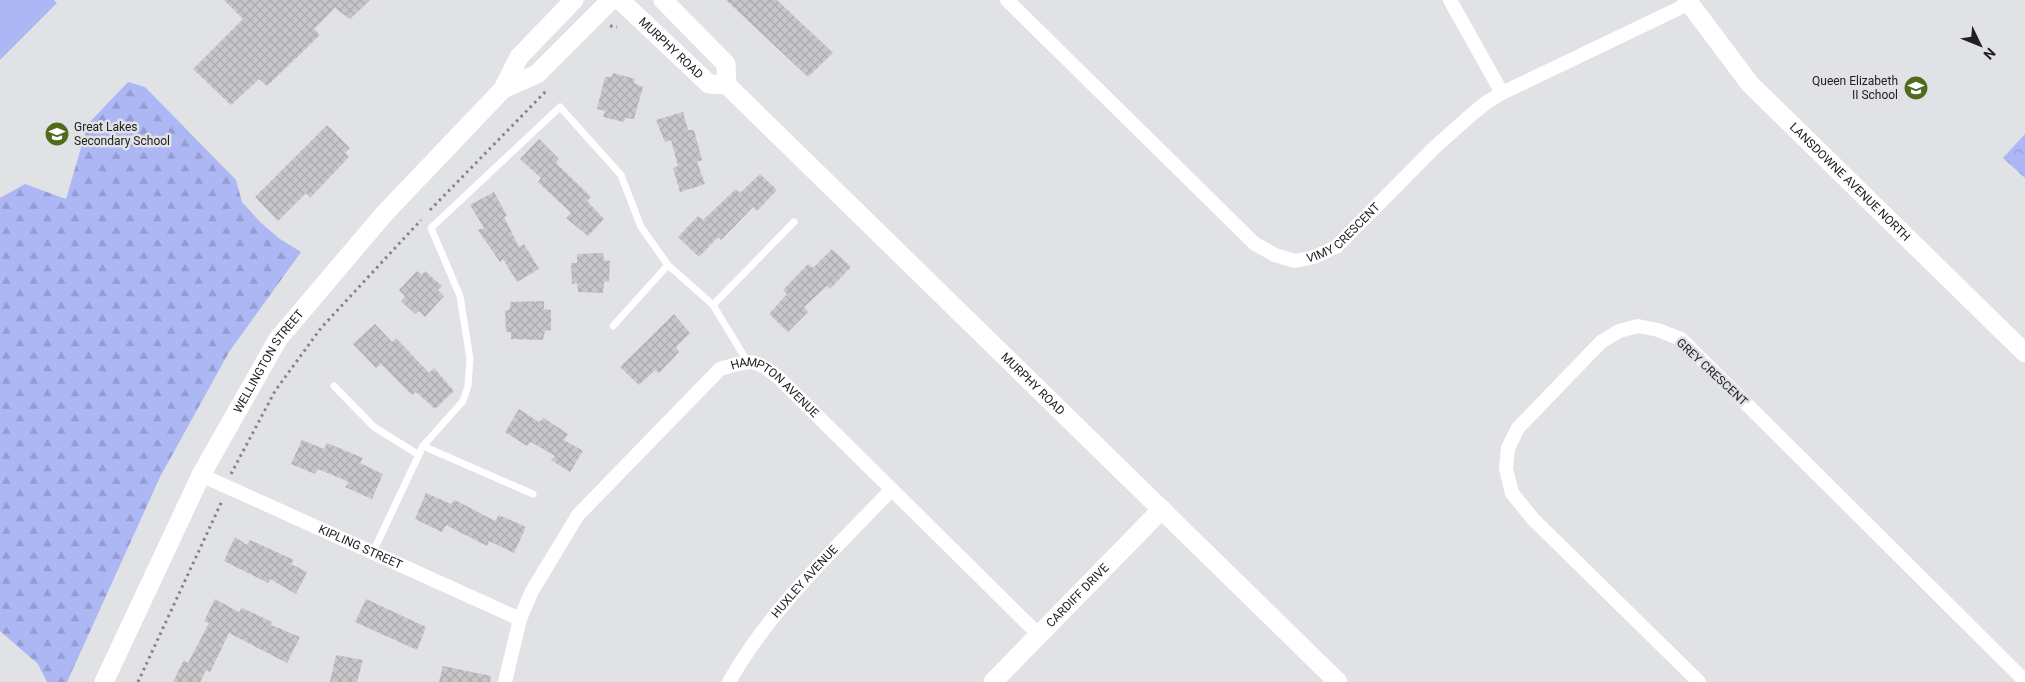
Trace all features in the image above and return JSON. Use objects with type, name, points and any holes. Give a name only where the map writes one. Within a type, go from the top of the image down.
[{"type":"street","name":"WELLINGTON STREET","points":[[104,682],[201,475],[278,339],[384,214],[504,89],[519,58],[574,0]]},
{"type":"street","name":"WELLINGTON STREET","points":[[504,89],[537,74],[611,0]]},
{"type":"street","name":"MURPHY ROAD","points":[[620,0],[709,84],[727,85],[1338,682]]},
{"type":"street","points":[[663,0],[726,64],[727,85]]},
{"type":"street","name":"VIMY CRESCENT","points":[[1007,0],[1255,244],[1275,255],[1295,261],[1314,257],[1336,247],[1471,114],[1502,93],[1687,2]]},
{"type":"street","points":[[1450,0],[1502,93]]},
{"type":"street","name":"LANSDOWNE AVENUE NORTH","points":[[1687,2],[1750,84],[2025,353]]},
{"type":"street","name":"GREY CRESCENT","points":[[1699,682],[1533,518],[1512,493],[1506,469],[1508,448],[1518,428],[1601,342],[1619,330],[1638,326],[1658,330],[1681,339],[2021,677]]},
{"type":"street","name":"HAMPTON AVENUE","points":[[505,682],[520,619],[532,591],[578,515],[720,369],[746,361],[762,364],[779,378],[890,490],[1038,634]]},
{"type":"street","name":"KIPLING STREET","points":[[201,475],[372,554],[520,619]]},
{"type":"street","name":"HUXLEY AVENUE","points":[[729,682],[743,657],[782,606],[890,490]]},
{"type":"street","name":"CARDIFF DRIVE","points":[[993,682],[1162,509]]},
{"type":"lane","points":[[372,554],[423,446],[463,402],[468,386],[470,359],[460,296],[430,228],[560,107],[621,175],[641,227],[668,265],[714,305],[746,361]]},
{"type":"lane","points":[[714,305],[794,222]]},
{"type":"lane","points":[[613,326],[668,265]]},
{"type":"lane","points":[[334,386],[374,427],[419,455]]},
{"type":"lane","points":[[423,446],[533,494]]},
{"type":"path","points":[[610,26],[618,27]]},
{"type":"path","points":[[430,211],[554,83]]},
{"type":"path","points":[[138,682],[223,500],[234,467],[275,391],[320,328],[423,218]]},
{"type":"green space","points":[[0,0],[54,0],[57,3],[0,60]]},
{"type":"green space","points":[[128,82],[145,87],[236,180],[242,202],[260,222],[280,239],[301,252],[229,352],[160,477],[67,682],[47,682],[38,664],[0,631],[0,198],[25,184],[66,199],[88,124]]},
{"type":"green space","points":[[2025,134],[2025,178],[2003,158]]},
{"type":"building","points":[[224,0],[370,0],[350,19],[335,8],[314,29],[320,35],[267,86],[259,79],[231,105],[193,69],[243,19]]},
{"type":"building","points":[[726,0],[777,0],[833,53],[808,77]]},
{"type":"building","points":[[613,73],[635,79],[634,83],[643,87],[634,119],[625,118],[624,122],[603,117],[605,111],[597,109],[605,77],[611,77]]},
{"type":"building","points":[[683,112],[688,130],[694,130],[702,160],[697,162],[705,184],[680,192],[673,168],[678,166],[671,140],[665,142],[656,120]]},
{"type":"building","points":[[327,125],[350,148],[345,153],[349,157],[310,198],[306,193],[278,221],[255,197]]},
{"type":"building","points":[[539,139],[559,159],[556,163],[591,197],[587,201],[604,219],[588,236],[566,218],[571,213],[538,182],[541,178],[520,159]]},
{"type":"building","points":[[760,174],[777,190],[757,211],[753,207],[721,240],[718,237],[699,257],[678,237],[698,216],[703,220],[736,189],[740,193]]},
{"type":"building","points":[[494,192],[507,216],[504,217],[519,247],[524,244],[539,269],[517,282],[503,259],[500,262],[478,230],[484,228],[470,205]]},
{"type":"building","points":[[832,249],[851,267],[830,289],[827,286],[804,307],[808,312],[788,332],[769,314],[787,294],[783,290],[808,264],[813,268]]},
{"type":"building","points":[[603,253],[604,260],[610,261],[609,281],[604,282],[603,293],[578,292],[577,283],[572,284],[571,263],[577,263],[577,254]]},
{"type":"building","points":[[417,271],[422,275],[425,271],[442,286],[438,290],[444,296],[425,317],[419,311],[415,314],[401,301],[405,296],[399,290]]},
{"type":"building","points":[[544,301],[544,309],[551,310],[551,330],[545,331],[543,340],[511,339],[511,332],[506,332],[505,311],[510,309],[510,302]]},
{"type":"building","points":[[674,314],[690,333],[676,347],[679,352],[659,373],[655,370],[639,385],[620,367]]},
{"type":"building","points":[[375,324],[392,342],[396,338],[429,373],[434,368],[454,391],[435,409],[416,392],[412,395],[381,364],[376,368],[353,344]]},
{"type":"building","points":[[519,409],[539,422],[544,418],[568,434],[564,440],[583,451],[570,472],[551,460],[555,456],[531,442],[527,446],[505,432]]},
{"type":"building","points":[[302,440],[324,449],[327,443],[363,458],[360,463],[383,474],[372,499],[345,487],[349,482],[318,469],[315,474],[291,464]]},
{"type":"building","points":[[426,493],[451,504],[455,500],[495,521],[499,515],[526,527],[514,553],[489,541],[487,546],[446,525],[442,532],[415,519]]},
{"type":"building","points":[[235,537],[247,545],[250,540],[294,560],[291,564],[307,572],[296,594],[270,579],[268,583],[224,561]]},
{"type":"building","points":[[215,599],[239,612],[242,608],[272,622],[271,625],[300,637],[287,663],[229,633],[210,672],[206,670],[200,682],[173,682],[184,660],[188,663],[209,623],[204,621]]},
{"type":"building","points":[[366,599],[426,627],[417,650],[355,622]]},
{"type":"building","points":[[336,655],[363,660],[357,682],[330,682]]},
{"type":"building","points":[[443,666],[491,676],[490,682],[439,682]]},
{"type":"place","name":"Queen Elizabeth II School","points":[[1916,88]]},
{"type":"place","name":"Great Lakes Secondary School","points":[[57,134]]}]
